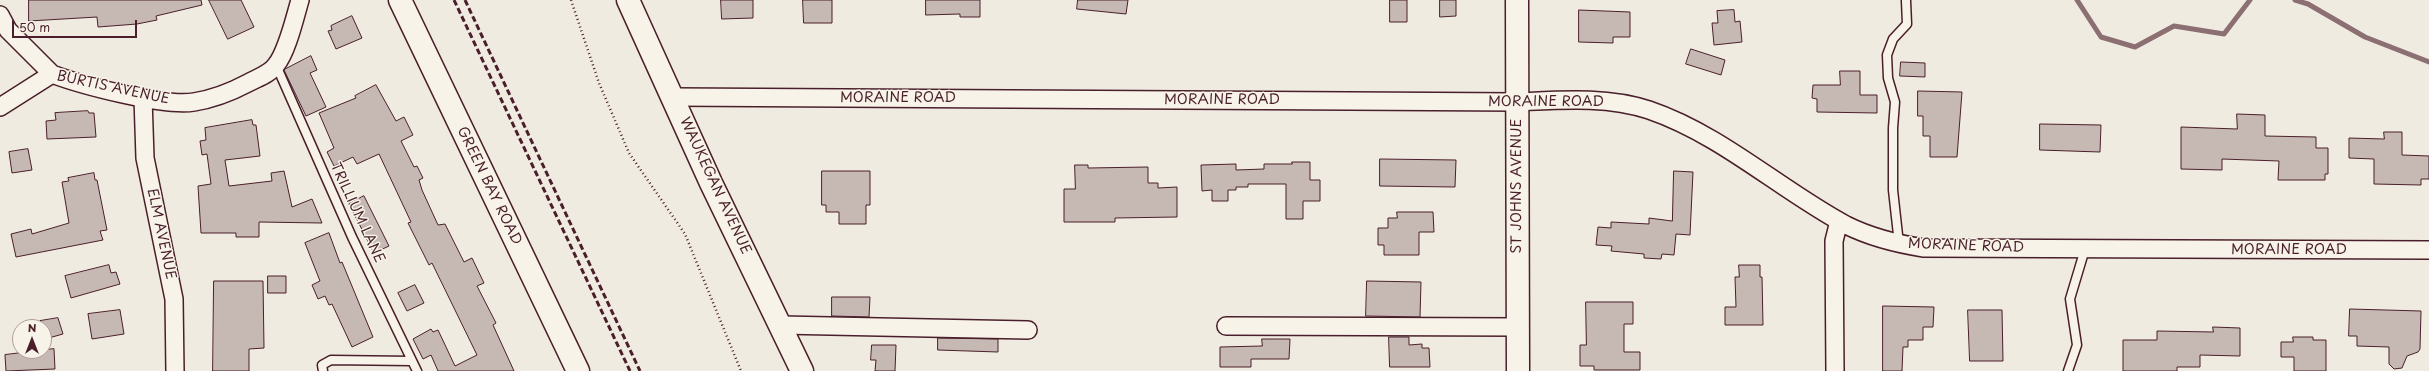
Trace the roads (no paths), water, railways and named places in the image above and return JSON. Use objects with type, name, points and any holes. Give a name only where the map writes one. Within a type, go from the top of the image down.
[{"type":"street","name":"BURTIS AVENUE","points":[[0,106],[52,74],[67,80],[143,98],[193,102],[230,92],[263,76],[276,65],[292,28],[300,0]]},
{"type":"street","name":"GREEN BAY ROAD","points":[[400,0],[578,371]]},
{"type":"street","name":"WAUKEGAN AVENUE","points":[[628,0],[674,97],[711,183],[802,371]]},
{"type":"street","name":"ST JOHNS AVENUE","points":[[1517,0],[1518,371]]},
{"type":"street","points":[[0,16],[8,30],[52,74]]},
{"type":"street","name":"MORAINE ROAD","points":[[674,97],[1517,102],[1574,100],[1609,102],[1654,112],[1706,136],[1839,221],[1899,244],[1924,248],[2429,250]]},
{"type":"street","name":"ELM AVENUE","points":[[143,98],[145,158],[174,299],[175,371]]},
{"type":"street","points":[[1835,371],[1834,241],[1839,221]]},
{"type":"street","points":[[781,325],[1028,330]]},
{"type":"street","points":[[1226,326],[1518,327]]},
{"type":"lane","points":[[1899,244],[1893,190],[1893,128],[1895,102],[1888,78],[1887,55],[1893,39],[1907,24],[1906,1]]},
{"type":"lane","name":"TRILLIUM LANE","points":[[276,65],[352,237],[417,371]]},
{"type":"lane","points":[[2068,371],[2077,345],[2070,299],[2085,249]]},
{"type":"lane","points":[[323,371],[322,365],[330,360],[412,361]]},
{"type":"waterway","points":[[2077,0],[2101,37],[2135,47],[2174,26],[2224,34],[2250,0]]},
{"type":"waterway","points":[[2295,0],[2308,4],[2365,37],[2429,62]]},
{"type":"railway","points":[[454,0],[630,371]]},
{"type":"railway","points":[[465,0],[640,371]]}]
